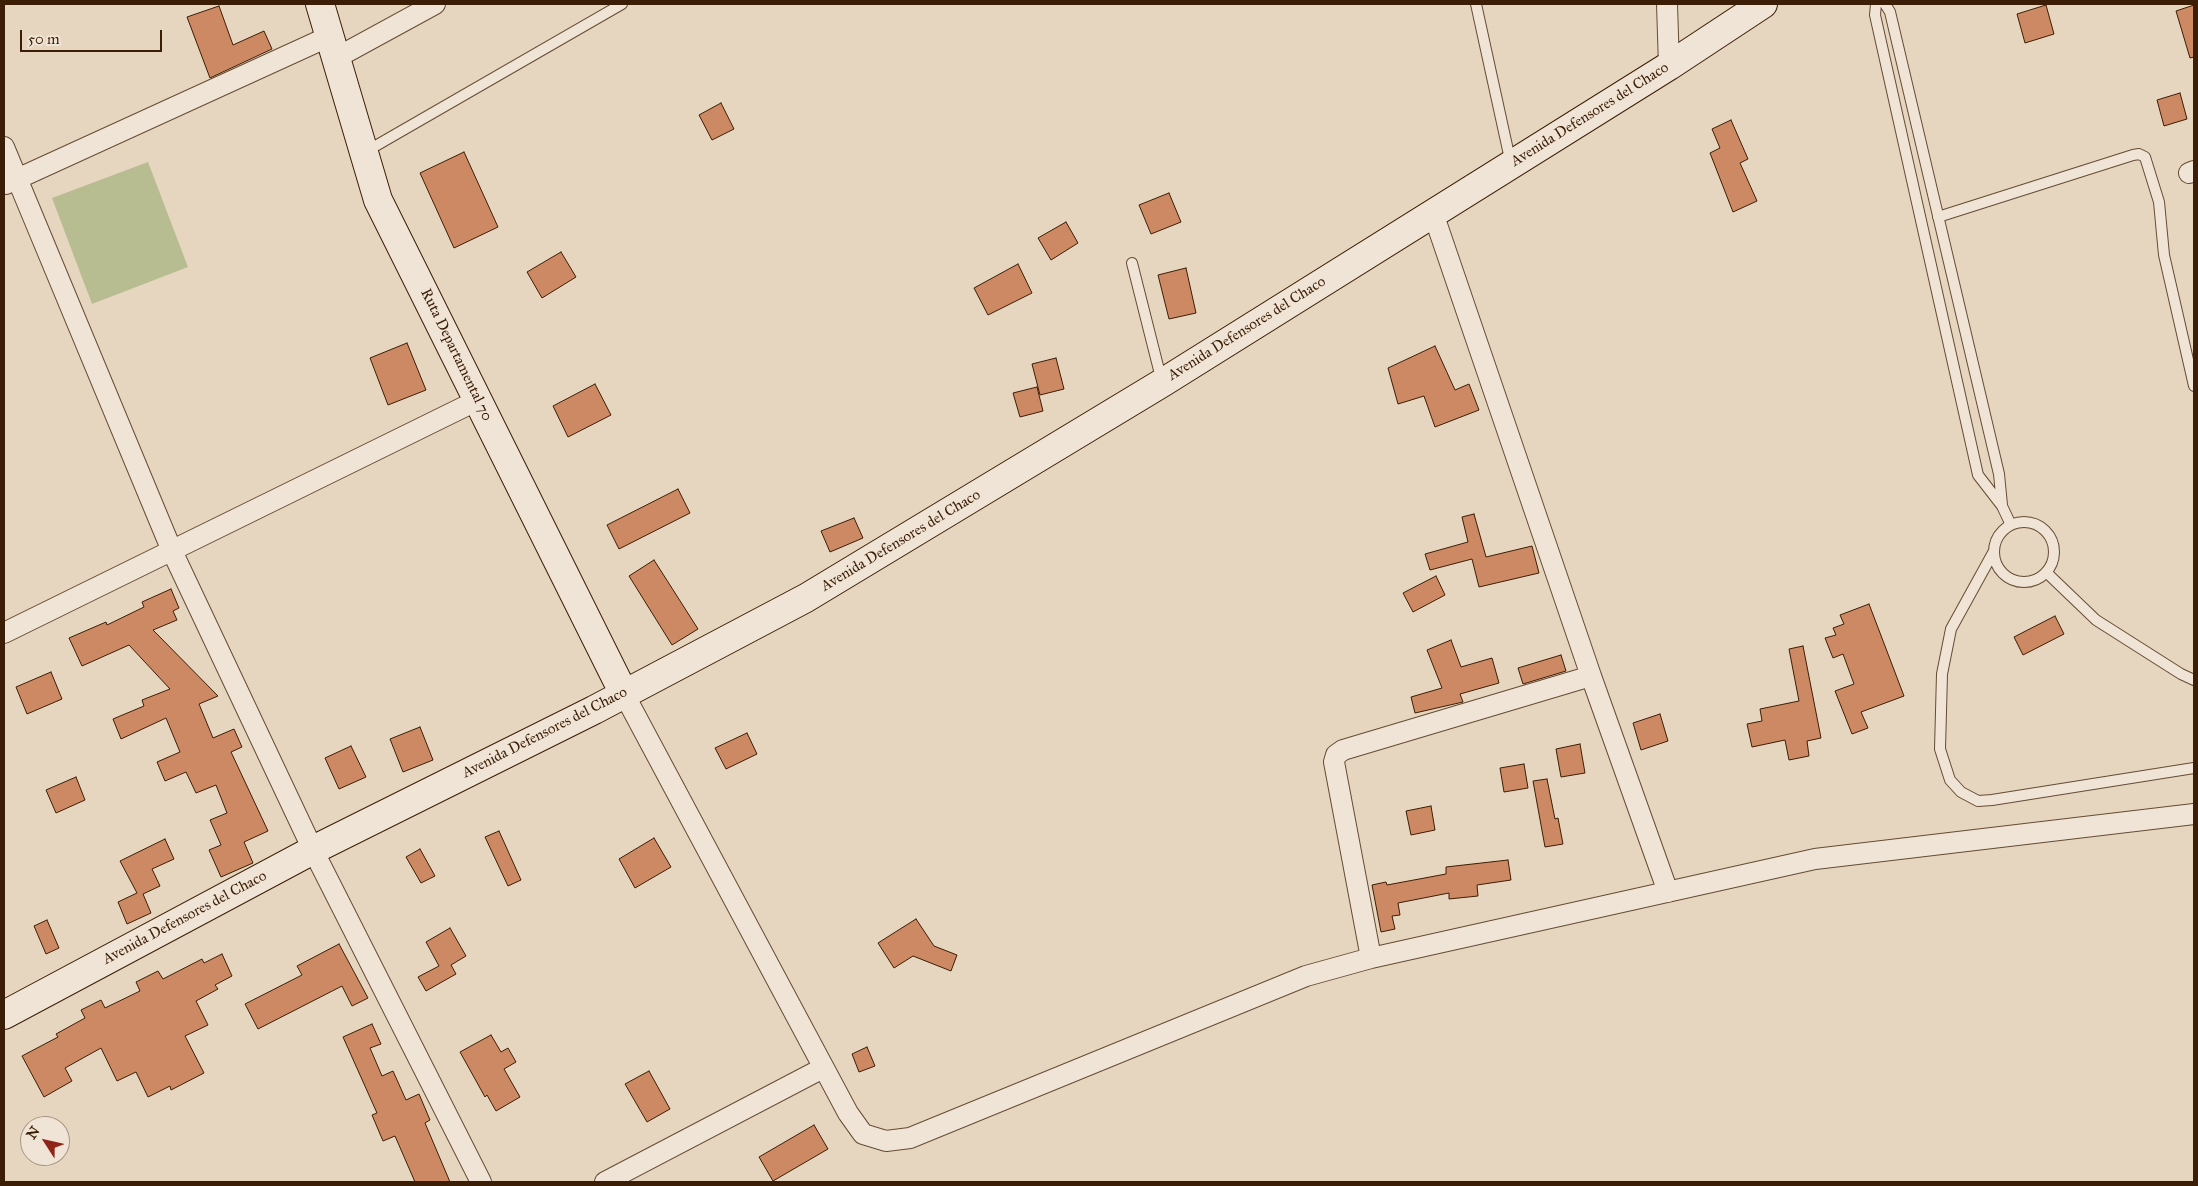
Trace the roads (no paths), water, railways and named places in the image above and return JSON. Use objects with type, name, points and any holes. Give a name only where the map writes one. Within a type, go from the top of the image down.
[{"type":"main road","name":"Ruta Departamental 70","points":[[320,4],[378,200],[624,694]]},
{"type":"main road","name":"Avenida Defensores del Chaco","points":[[4,1015],[313,850],[624,694],[806,598],[1162,383],[1669,66],[1763,4]]},
{"type":"street","points":[[10,182],[435,4]]},
{"type":"street","points":[[1667,4],[1669,66]]},
{"type":"street","points":[[4,148],[10,182],[172,551],[313,850],[481,1182]]},
{"type":"street","points":[[1433,213],[1591,676],[1668,892]]},
{"type":"street","points":[[4,633],[478,400]]},
{"type":"street","points":[[1371,958],[1334,762],[1336,755],[1343,750],[1591,676]]},
{"type":"street","points":[[624,694],[848,1114],[863,1134],[886,1142],[910,1138],[1306,976],[1371,958],[1815,859],[2194,814]]},
{"type":"street","points":[[605,1182],[823,1068]]},
{"type":"lane","points":[[364,153],[622,4]]},
{"type":"lane","points":[[1476,4],[1511,164]]},
{"type":"lane","points":[[1876,4],[1875,15],[1978,475],[2002,506],[2011,525]]},
{"type":"lane","points":[[1885,4],[1890,12],[1999,474],[2002,506]]},
{"type":"lane","points":[[1938,217],[2132,155],[2139,154],[2145,157],[2159,202],[2164,255],[2194,386]]},
{"type":"lane","points":[[1132,262],[1162,383]]},
{"type":"lane","points":[[1994,551],[1995,562],[2000,571],[2012,580],[2028,583],[2047,573],[2055,554],[2054,543],[2041,526],[2031,522],[2021,522],[2011,525],[2002,531],[1994,551],[1951,629],[1942,674],[1940,749],[1950,780],[1961,792],[1978,800],[1992,800],[2194,768]]},
{"type":"lane","points":[[2047,573],[2096,620],[2181,674],[2194,680]]}]
